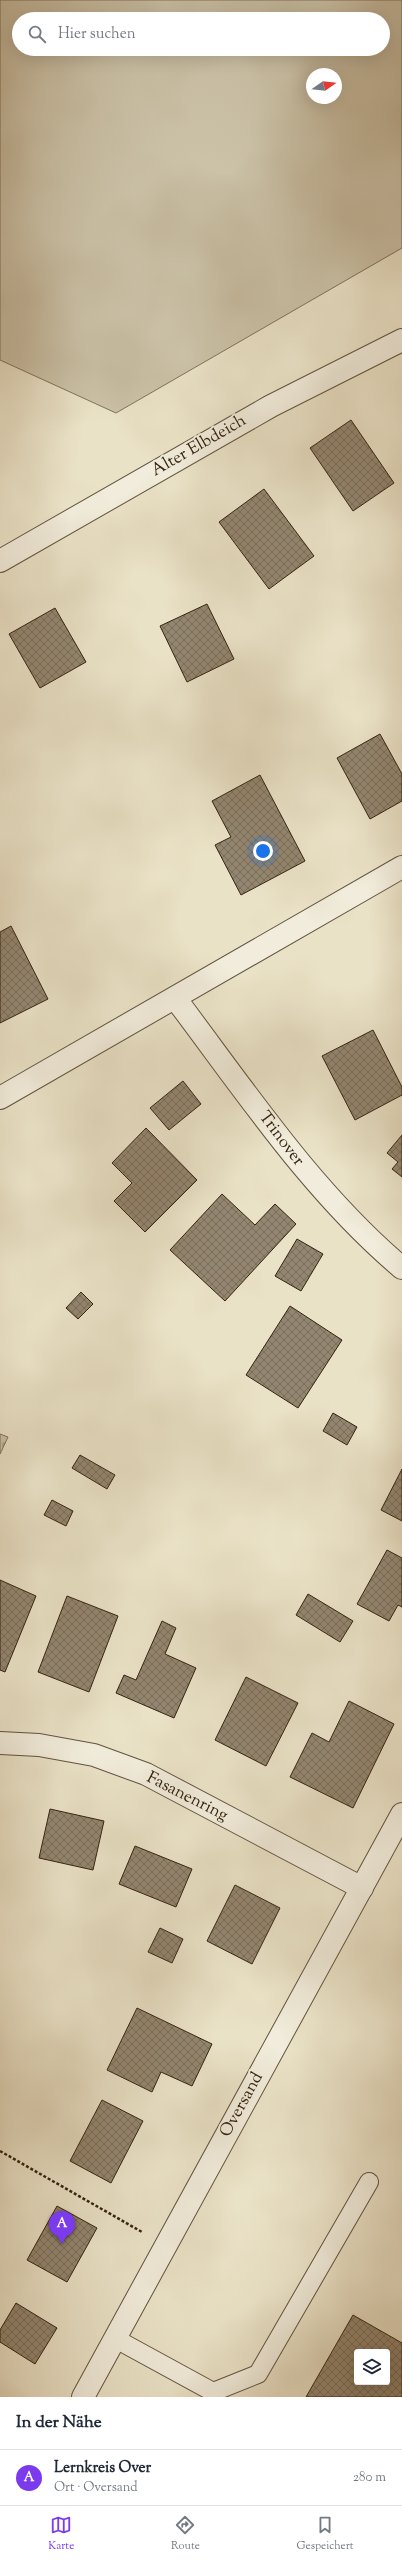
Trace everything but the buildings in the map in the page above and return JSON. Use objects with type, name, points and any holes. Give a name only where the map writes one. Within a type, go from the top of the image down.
[{"type":"street","name":"Alter Elbdeich","points":[[0,561],[271,406],[402,340]]},
{"type":"street","points":[[0,1098],[402,866]]},
{"type":"street","name":"Trinover","points":[[175,998],[302,1167],[367,1238],[402,1268]]},
{"type":"street","name":"Fasanenring","points":[[0,1743],[39,1745],[94,1755],[146,1774],[362,1888]]},
{"type":"street","name":"Oversand","points":[[83,2397],[402,1814]]},
{"type":"lane","points":[[114,2338],[213,2392],[258,2374],[369,2182]]},
{"type":"path","points":[[0,2151],[165,2245]]},
{"type":"green space","points":[[0,0],[402,0],[402,248],[116,413],[0,360]]},
{"type":"green space","points":[[0,1434],[8,1437],[0,1454]]},
{"type":"place","name":"Lernkreis Over","points":[[62,2244]]}]
